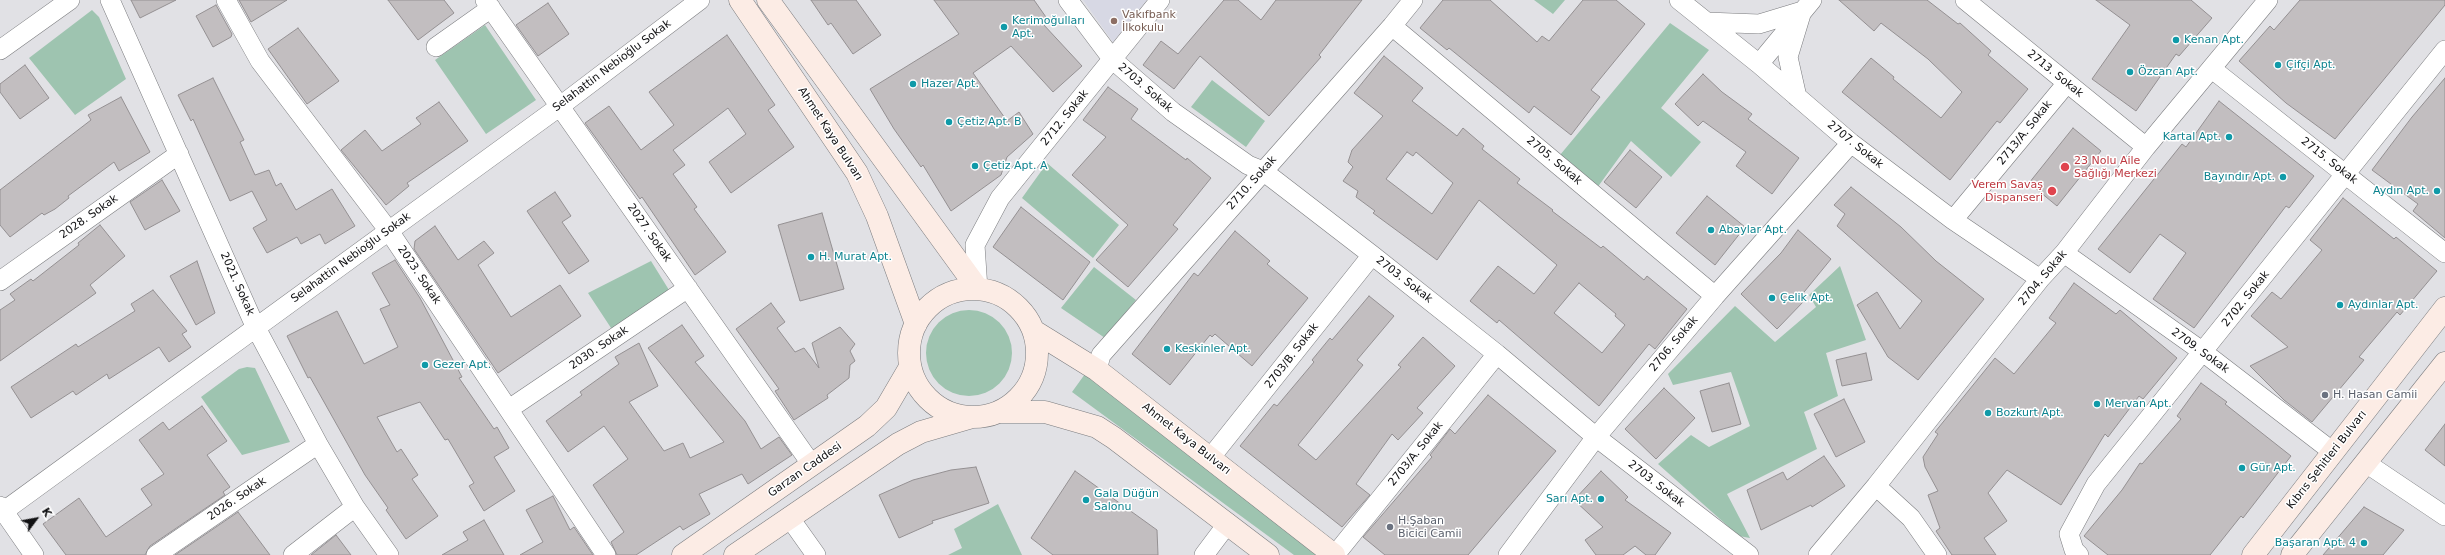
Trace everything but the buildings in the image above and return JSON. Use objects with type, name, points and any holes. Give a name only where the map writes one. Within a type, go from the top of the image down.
[{"type":"main road","name":"Ahmet Kaya Bulvarı","points":[[740,0],[856,173],[877,216],[916,324]]},
{"type":"main road","points":[[768,0],[978,289]]},
{"type":"main road","points":[[735,555],[898,444],[921,432],[969,418],[985,417],[1001,412],[1014,403],[1027,389],[1035,370],[1038,351],[1034,331],[1025,315],[1012,302],[996,293],[978,289],[959,290],[941,297],[926,309],[916,324],[909,345],[910,367],[922,392],[938,407],[953,414],[969,418]]},
{"type":"main road","name":"Kıbrıs Şehitleri Bulvarı","points":[[2253,555],[2445,308]]},
{"type":"main road","name":"Ahmet Kaya Bulvarı","points":[[1034,331],[1097,370],[1211,457],[1335,555]]},
{"type":"main road","points":[[2292,555],[2445,363]]},
{"type":"main road","name":"Garzan Caddesi","points":[[682,555],[867,426],[886,408],[910,367]]},
{"type":"main road","points":[[1001,412],[1045,412],[1097,427],[1228,523],[1268,555]]},
{"type":"street","points":[[1,46],[70,0]]},
{"type":"street","name":"2021. Sokak","points":[[110,0],[255,326],[318,444],[355,507],[389,555]]},
{"type":"street","name":"2023. Sokak","points":[[226,0],[260,61],[389,230],[606,555]]},
{"type":"street","name":"Selahattin Nebioğlu Sokak","points":[[1,510],[559,107],[700,0]]},
{"type":"street","name":"2703. Sokak","points":[[1068,0],[1113,60],[1173,112],[1248,165],[1263,171],[1497,354],[1596,437],[1749,555]]},
{"type":"street","name":"2712. Sokak","points":[[978,289],[975,245],[1000,198],[1160,0]]},
{"type":"street","name":"2710. Sokak","points":[[1097,370],[1101,355],[1392,26],[1413,0]]},
{"type":"street","name":"2707. Sokak","points":[[1679,0],[1759,64],[1851,142],[1953,220],[2040,279]]},
{"type":"street","name":"2713. Sokak","points":[[1965,0],[2146,147]]},
{"type":"street","name":"2704. Sokak","points":[[1818,555],[1876,486],[2040,279],[2064,253],[2146,147],[2212,69],[2262,2]]},
{"type":"street","points":[[436,47],[488,4]]},
{"type":"street","name":"2027. Sokak","points":[[488,4],[812,465]]},
{"type":"street","points":[[1706,22],[1759,24],[1807,6]]},
{"type":"street","points":[[1759,64],[1807,6]]},
{"type":"street","points":[[1797,97],[1788,57],[1807,6]]},
{"type":"street","name":"2705. Sokak","points":[[1392,26],[1715,296]]},
{"type":"street","name":"2702. Sokak","points":[[2080,555],[2074,550],[2069,534],[2096,484],[2445,50]]},
{"type":"street","name":"2715. Sokak","points":[[2212,69],[2445,253]]},
{"type":"street","name":"2713/A. Sokak","points":[[1953,220],[2066,83]]},
{"type":"street","name":"2706. Sokak","points":[[1508,555],[1596,437],[1715,296],[1851,142]]},
{"type":"street","name":"2028. Sokak","points":[[0,280],[179,154]]},
{"type":"street","name":"2709. Sokak","points":[[2064,253],[2203,352],[2333,452]]},
{"type":"street","name":"2703/B. Sokak","points":[[1211,457],[1372,255]]},
{"type":"street","name":"2030. Sokak","points":[[509,409],[688,288]]},
{"type":"street","name":"2703/A. Sokak","points":[[1335,555],[1497,354]]},
{"type":"street","name":"2026. Sokak","points":[[156,555],[318,444]]},
{"type":"street","points":[[2366,463],[2445,516]]},
{"type":"street","points":[[1876,486],[1911,518],[1937,555]]},
{"type":"street","points":[[293,555],[355,507]]},
{"type":"street","points":[[1,510],[34,555]]},
{"type":"street","points":[[789,517],[816,555]]},
{"type":"street","points":[[1204,555],[1228,523]]},
{"type":"shaded area","name":"Vakıfbank İlkokulu","points":[[1083,0],[1147,0],[1113,42]]},
{"type":"green space","points":[[1534,0],[1565,0],[1553,14]]},
{"type":"green space","points":[[92,10],[99,17],[126,79],[75,115],[29,58]]},
{"type":"green space","points":[[1670,23],[1709,50],[1661,108],[1701,142],[1671,177],[1631,141],[1597,188],[1560,155]]},
{"type":"green space","points":[[485,25],[536,100],[486,134],[435,60]]},
{"type":"green space","points":[[1212,80],[1265,121],[1246,147],[1191,107]]},
{"type":"green space","points":[[1047,163],[1119,225],[1093,258],[1022,198]]},
{"type":"green space","points":[[651,261],[669,290],[613,331],[588,293]]},
{"type":"green space","points":[[1840,266],[1866,340],[1826,353],[1838,396],[1804,412],[1817,449],[1727,494],[1750,538],[1739,536],[1658,464],[1691,435],[1709,447],[1750,426],[1731,372],[1673,385],[1668,374],[1735,306],[1775,342],[1816,307],[1809,295]]},
{"type":"green space","points":[[1094,267],[1136,300],[1105,338],[1061,308]]},
{"type":"green space","points":[[969,310],[985,314],[999,323],[1008,337],[1012,353],[1008,369],[999,383],[985,392],[969,396],[953,392],[939,383],[930,369],[926,353],[930,337],[939,323],[953,314]]},
{"type":"green space","points":[[247,367],[255,368],[290,442],[242,455],[201,397],[239,369]]},
{"type":"green space","points":[[1085,374],[1316,555],[1294,555],[1072,392]]},
{"type":"green space","points":[[998,504],[1022,555],[948,555],[962,548],[954,529]]},
{"type":"place","name":"Vakıfbank İlkokulu","points":[[1114,21]]},
{"type":"place","name":"Kerimoğulları Apt.","points":[[1004,27]]},
{"type":"place","name":"Kenan Apt.","points":[[2176,40]]},
{"type":"place","name":"Çifçi Apt.","points":[[2278,65]]},
{"type":"place","name":"Özcan Apt.","points":[[2130,72]]},
{"type":"place","name":"Hazer Apt.","points":[[913,84]]},
{"type":"place","name":"Çetiz Apt. B","points":[[949,122]]},
{"type":"place","name":"Kartal Apt.","points":[[2229,137]]},
{"type":"place","name":"Çetiz Apt. A","points":[[975,166]]},
{"type":"place","name":"23 Nolu Aile Sağlığı Merkezi","points":[[2065,167]]},
{"type":"place","name":"Bayındır Apt.","points":[[2283,177]]},
{"type":"place","name":"Verem Savaş Dispanseri","points":[[2052,191]]},
{"type":"place","name":"Aydın Apt.","points":[[2437,191]]},
{"type":"place","name":"Abaylar Apt.","points":[[1711,230]]},
{"type":"place","name":"H. Murat Apt.","points":[[811,257]]},
{"type":"place","name":"Çelik Apt.","points":[[1772,298]]},
{"type":"place","name":"Aydınlar Apt.","points":[[2340,305]]},
{"type":"place","name":"Keskinler Apt.","points":[[1167,349]]},
{"type":"place","name":"Gezer Apt.","points":[[425,365]]},
{"type":"place","name":"H. Hasan Camii","points":[[2325,395]]},
{"type":"place","name":"Mervan Apt.","points":[[2097,404]]},
{"type":"place","name":"Bozkurt Apt.","points":[[1988,413]]},
{"type":"place","name":"Gür Apt.","points":[[2242,468]]},
{"type":"place","name":"Sarı Apt.","points":[[1601,499]]},
{"type":"place","name":"Gala Düğün Salonu","points":[[1086,500]]},
{"type":"place","name":"H.Şaban Bicici Camii","points":[[1390,527]]},
{"type":"place","name":"Başaran Apt. 4","points":[[2364,543]]}]
